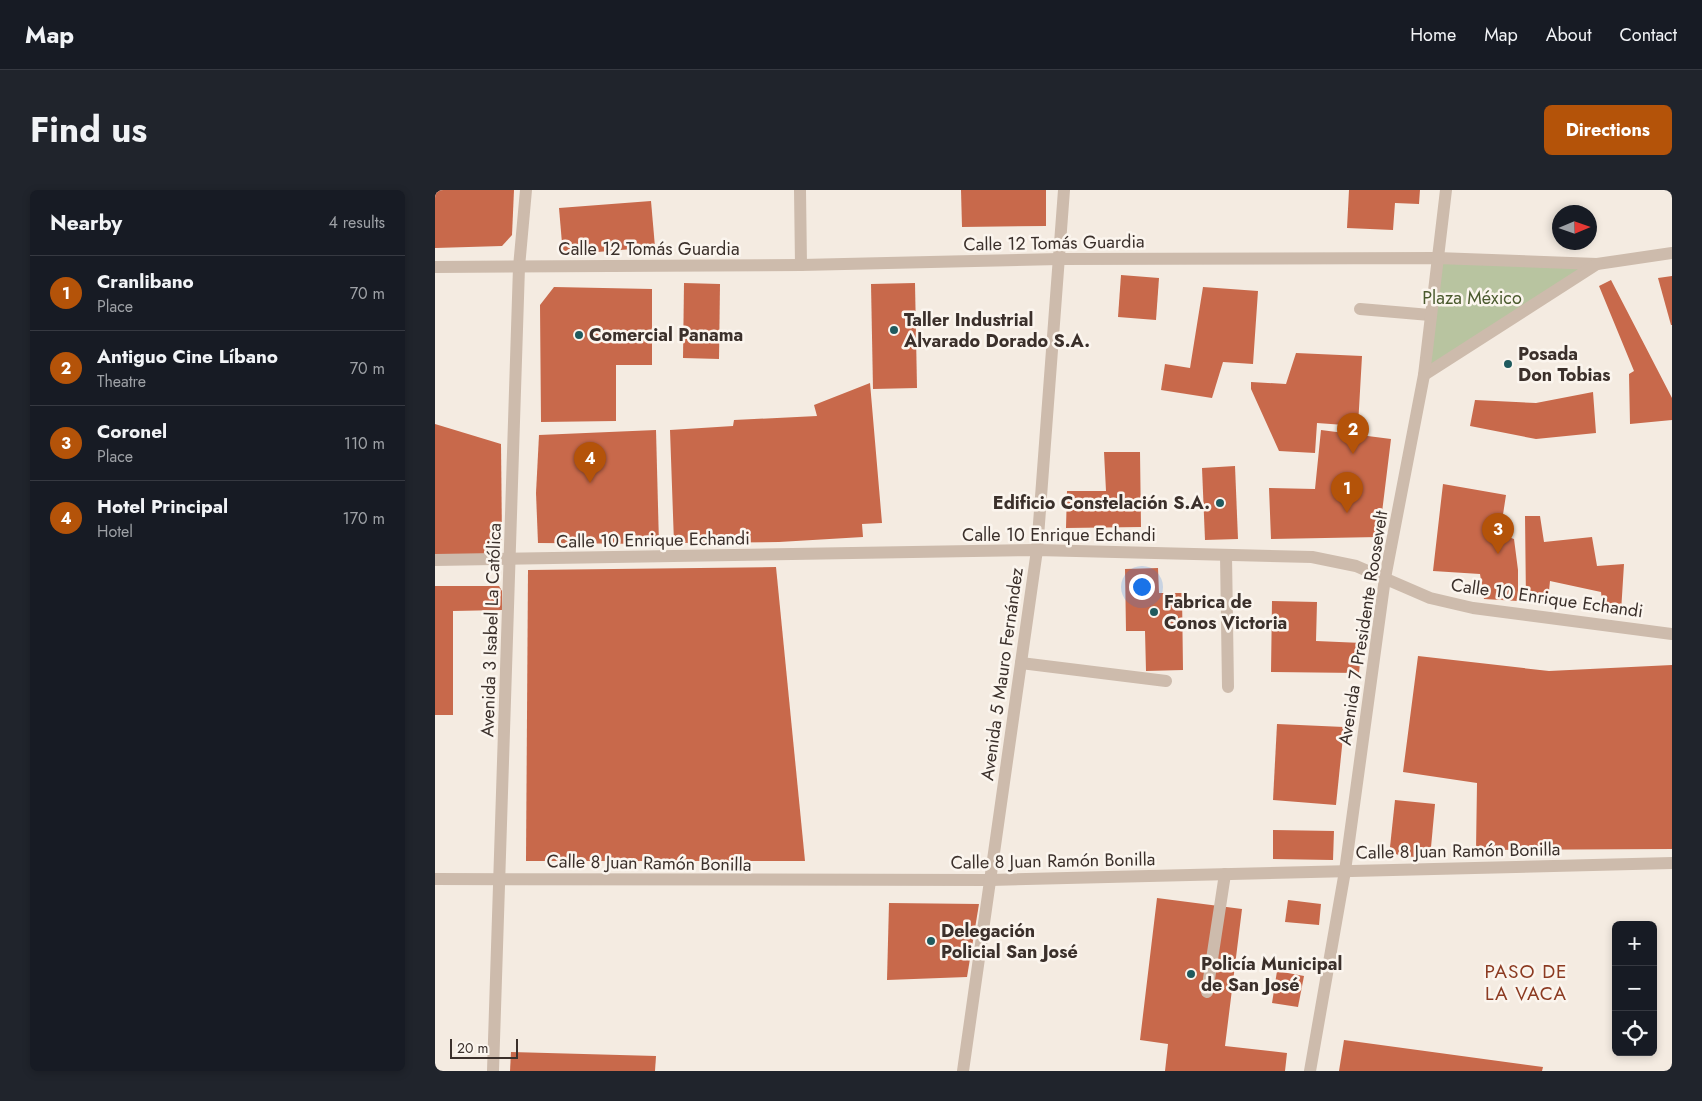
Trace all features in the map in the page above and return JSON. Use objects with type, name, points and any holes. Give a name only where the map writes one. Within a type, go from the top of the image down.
[{"type":"street","name":"Avenida 3 Isabel La Católica","points":[[493,1071],[519,267],[526,190]]},
{"type":"street","points":[[800,190],[801,265]]},
{"type":"street","name":"Avenida 5 Mauro Fernández","points":[[963,1071],[1037,550],[1064,190]]},
{"type":"street","name":"Avenida 7 Presidente Roosevelt","points":[[1310,1071],[1345,871],[1385,578],[1423,375],[1446,190]]},
{"type":"street","name":"Calle 12 Tomás Guardia","points":[[435,267],[801,265],[1059,259],[1437,258],[1597,264],[1672,253]]},
{"type":"street","points":[[1423,375],[1597,264]]},
{"type":"street","points":[[1360,310],[1430,316]]},
{"type":"street","name":"Calle 10 Enrique Echandi","points":[[435,560],[1037,550],[1329,559],[1356,566],[1430,598],[1473,608],[1672,634]]},
{"type":"street","points":[[1226,555],[1228,687]]},
{"type":"street","points":[[1021,663],[1166,681]]},
{"type":"street","name":"Calle 8 Juan Ramón Bonilla","points":[[435,879],[990,880],[1672,863]]},
{"type":"street","points":[[1207,992],[1225,874]]},
{"type":"green space","name":"Plaza México","points":[[1437,258],[1597,264],[1424,375]]},
{"type":"building","points":[[435,190],[514,190],[512,235],[502,246],[435,248]]},
{"type":"building","points":[[961,190],[1046,190],[1046,226],[962,227]]},
{"type":"building","points":[[1349,190],[1420,190],[1419,204],[1395,203],[1393,230],[1347,228]]},
{"type":"building","points":[[651,201],[655,247],[563,255],[559,208]]},
{"type":"building","points":[[1121,275],[1159,278],[1156,320],[1118,317]]},
{"type":"building","points":[[1672,276],[1672,325],[1671,325],[1658,278]]},
{"type":"building","points":[[1611,280],[1672,398],[1672,420],[1630,424],[1629,374],[1634,371],[1599,286]]},
{"type":"building","points":[[684,283],[720,284],[719,359],[683,358]]},
{"type":"building","name":"Taller Industrial Alvarado Dorado S.A.","points":[[915,283],[917,388],[873,389],[871,284]]},
{"type":"building","name":"Comercial Panama","points":[[554,287],[652,289],[652,365],[616,365],[616,421],[541,422],[540,305]]},
{"type":"building","points":[[1203,287],[1258,291],[1253,364],[1223,362],[1212,398],[1161,390],[1165,364],[1190,368]]},
{"type":"building","points":[[1296,353],[1362,356],[1358,426],[1317,423],[1315,453],[1279,451],[1251,389],[1251,382],[1286,384]]},
{"type":"building","points":[[870,383],[882,523],[862,524],[863,537],[779,542],[674,543],[670,430],[733,426],[734,420],[817,416],[814,405]]},
{"type":"building","points":[[1593,392],[1596,433],[1536,439],[1470,426],[1475,400],[1536,403]]},
{"type":"building","points":[[435,424],[501,444],[502,541],[489,554],[435,554]]},
{"type":"building","points":[[656,430],[659,544],[538,543],[536,493],[539,435]]},
{"type":"building","points":[[1321,430],[1391,439],[1379,537],[1271,539],[1269,488],[1315,489]]},
{"type":"building","points":[[1104,452],[1140,452],[1141,527],[1066,528],[1067,491],[1106,491]]},
{"type":"building","name":"Edificio Constelación S.A.","points":[[1235,466],[1238,539],[1205,540],[1202,468]]},
{"type":"building","points":[[1443,484],[1506,495],[1500,534],[1514,539],[1518,570],[1518,601],[1484,599],[1480,574],[1433,571]]},
{"type":"building","points":[[1525,516],[1540,516],[1544,542],[1592,537],[1597,566],[1624,564],[1621,612],[1603,609],[1601,592],[1550,581],[1548,601],[1526,602]]},
{"type":"building","points":[[776,567],[805,861],[526,861],[528,570]]},
{"type":"building","name":"Fabrica de Conos Victoria","points":[[1158,568],[1159,593],[1182,593],[1183,670],[1146,671],[1145,631],[1126,631],[1125,569]]},
{"type":"building","points":[[435,586],[499,586],[502,591],[502,610],[453,611],[453,715],[435,715]]},
{"type":"building","points":[[1272,601],[1317,602],[1316,641],[1362,643],[1359,673],[1271,672]]},
{"type":"building","points":[[1418,656],[1549,671],[1672,665],[1672,849],[1476,850],[1477,783],[1403,772]]},
{"type":"building","points":[[1277,724],[1344,727],[1336,805],[1273,800]]},
{"type":"building","points":[[1395,800],[1435,804],[1430,858],[1401,856],[1396,854],[1390,847]]},
{"type":"building","points":[[1273,830],[1334,831],[1333,860],[1273,859]]},
{"type":"building","name":"Policía Municipal de San José","points":[[1157,898],[1242,909],[1225,1046],[1287,1053],[1285,1071],[1165,1071],[1168,1044],[1140,1040]]},
{"type":"building","points":[[1288,900],[1321,904],[1319,925],[1285,922]]},
{"type":"building","name":"Delegación Policial San José","points":[[889,903],[979,904],[967,977],[887,980]]},
{"type":"building","points":[[1277,971],[1304,976],[1298,1007],[1272,1003]]},
{"type":"building","points":[[1344,1040],[1543,1067],[1542,1071],[1339,1071]]},
{"type":"building","points":[[511,1052],[656,1056],[655,1071],[510,1071]]},
{"type":"place","name":"Taller Industrial Alvarado Dorado S.A.","points":[[894,330]]},
{"type":"place","name":"Comercial Panama","points":[[579,335]]},
{"type":"place","name":"Posada Don Tobias","points":[[1508,364]]},
{"type":"place","name":"Antiguo Cine Líbano","points":[[1353,454]]},
{"type":"place","name":"Hotel Principal","points":[[590,483]]},
{"type":"place","name":"Edificio Constelación S.A.","points":[[1220,503]]},
{"type":"place","name":"Cranlibano","points":[[1347,513]]},
{"type":"place","name":"Coronel","points":[[1498,554]]},
{"type":"place","name":"Fabrica de Conos Victoria","points":[[1154,612]]},
{"type":"place","name":"Delegación Policial San José","points":[[931,941]]},
{"type":"place","name":"Policía Municipal de San José","points":[[1191,974]]},
{"type":"district","name":"PASO DE LA VACA","points":[[1526,982]]}]
